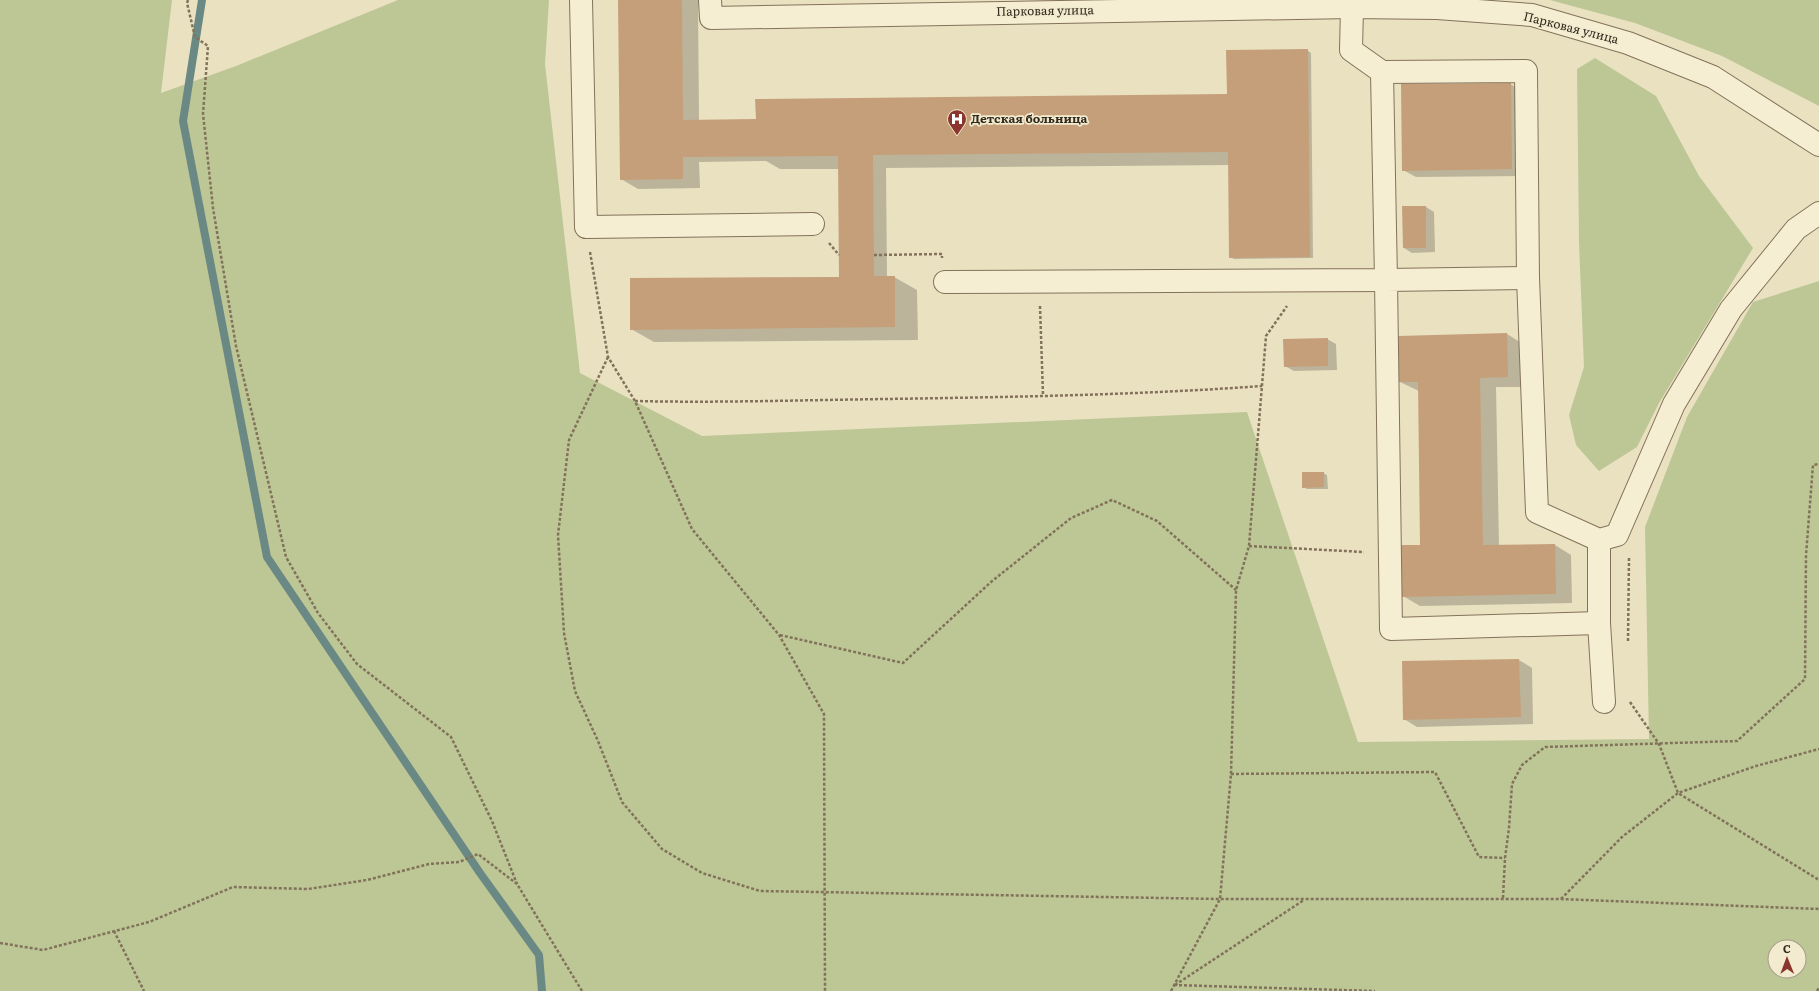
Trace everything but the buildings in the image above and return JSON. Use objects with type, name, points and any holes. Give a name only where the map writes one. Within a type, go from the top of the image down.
[{"type":"street","points":[[581,0],[586,227],[814,224]]},
{"type":"street","name":"Парковая улица","points":[[710,0],[711,18],[1352,7],[1437,8],[1532,15],[1628,43],[1713,77],[1819,146]]},
{"type":"street","points":[[1352,7],[1351,50],[1382,72],[1526,71],[1528,278],[1537,512],[1608,538]]},
{"type":"street","points":[[1382,72],[1391,629],[1599,623]]},
{"type":"street","points":[[1604,702],[1599,623],[1608,538],[1674,404],[1731,309],[1796,229],[1819,213]]},
{"type":"street","points":[[944,282],[1528,278]]},
{"type":"path","points":[[188,0],[187,3],[195,37],[208,46],[203,114],[213,208],[236,346],[286,557],[318,613],[357,664],[451,737],[492,821],[517,884],[582,991]]},
{"type":"path","points":[[586,227],[608,357],[635,401],[692,529],[779,635],[824,714],[825,991]]},
{"type":"path","points":[[874,255],[942,254],[944,282]]},
{"type":"path","points":[[1171,991],[1220,899],[1231,774],[1236,590],[1249,546],[1266,336],[1306,279]]},
{"type":"path","points":[[1040,282],[1043,396]]},
{"type":"path","points":[[608,357],[569,440],[558,535],[564,633],[575,690],[598,741],[622,802],[662,849],[702,873],[760,891],[1220,899],[1503,898],[1819,909]]},
{"type":"path","points":[[635,401],[706,402],[1043,396],[1182,392],[1262,386]]},
{"type":"path","points":[[1503,898],[1512,784],[1522,765],[1545,747],[1737,741],[1805,679],[1806,555],[1813,465],[1819,464]]},
{"type":"path","points":[[779,635],[903,663],[991,582],[1071,518],[1112,500],[1157,521],[1236,590]]},
{"type":"path","points":[[1608,538],[1630,552],[1628,642]]},
{"type":"path","points":[[1249,546],[1390,553]]},
{"type":"path","points":[[1629,699],[1659,744],[1678,793],[1819,880]]},
{"type":"path","points":[[1560,899],[1622,837],[1678,793],[1756,766],[1819,749]]},
{"type":"path","points":[[1231,774],[1435,772],[1479,857],[1505,858]]},
{"type":"path","points":[[0,943],[43,950],[150,922],[233,887],[308,889],[367,880],[429,864],[459,862],[478,854],[517,884]]},
{"type":"path","points":[[1174,985],[1305,899]]},
{"type":"path","points":[[114,931],[144,991]]},
{"type":"path","points":[[1174,985],[1375,991]]},
{"type":"green space","points":[[0,0],[172,0],[161,93],[236,66],[398,0],[549,0],[545,64],[580,373],[702,436],[1247,412],[1358,742],[1649,739],[1645,527],[1687,417],[1753,302],[1819,281],[1819,991],[0,991]]},
{"type":"green space","points":[[1550,0],[1819,0],[1819,106],[1722,56],[1635,23]]},
{"type":"green space","points":[[1595,58],[1656,96],[1699,176],[1753,248],[1659,403],[1637,447],[1599,471],[1576,445],[1569,415],[1584,367],[1579,243],[1577,69]]},
{"type":"waterway","points":[[202,0],[183,121],[267,557],[480,873],[539,955],[542,991]]},
{"type":"place","name":"Детская больница","points":[[957,136]]}]
